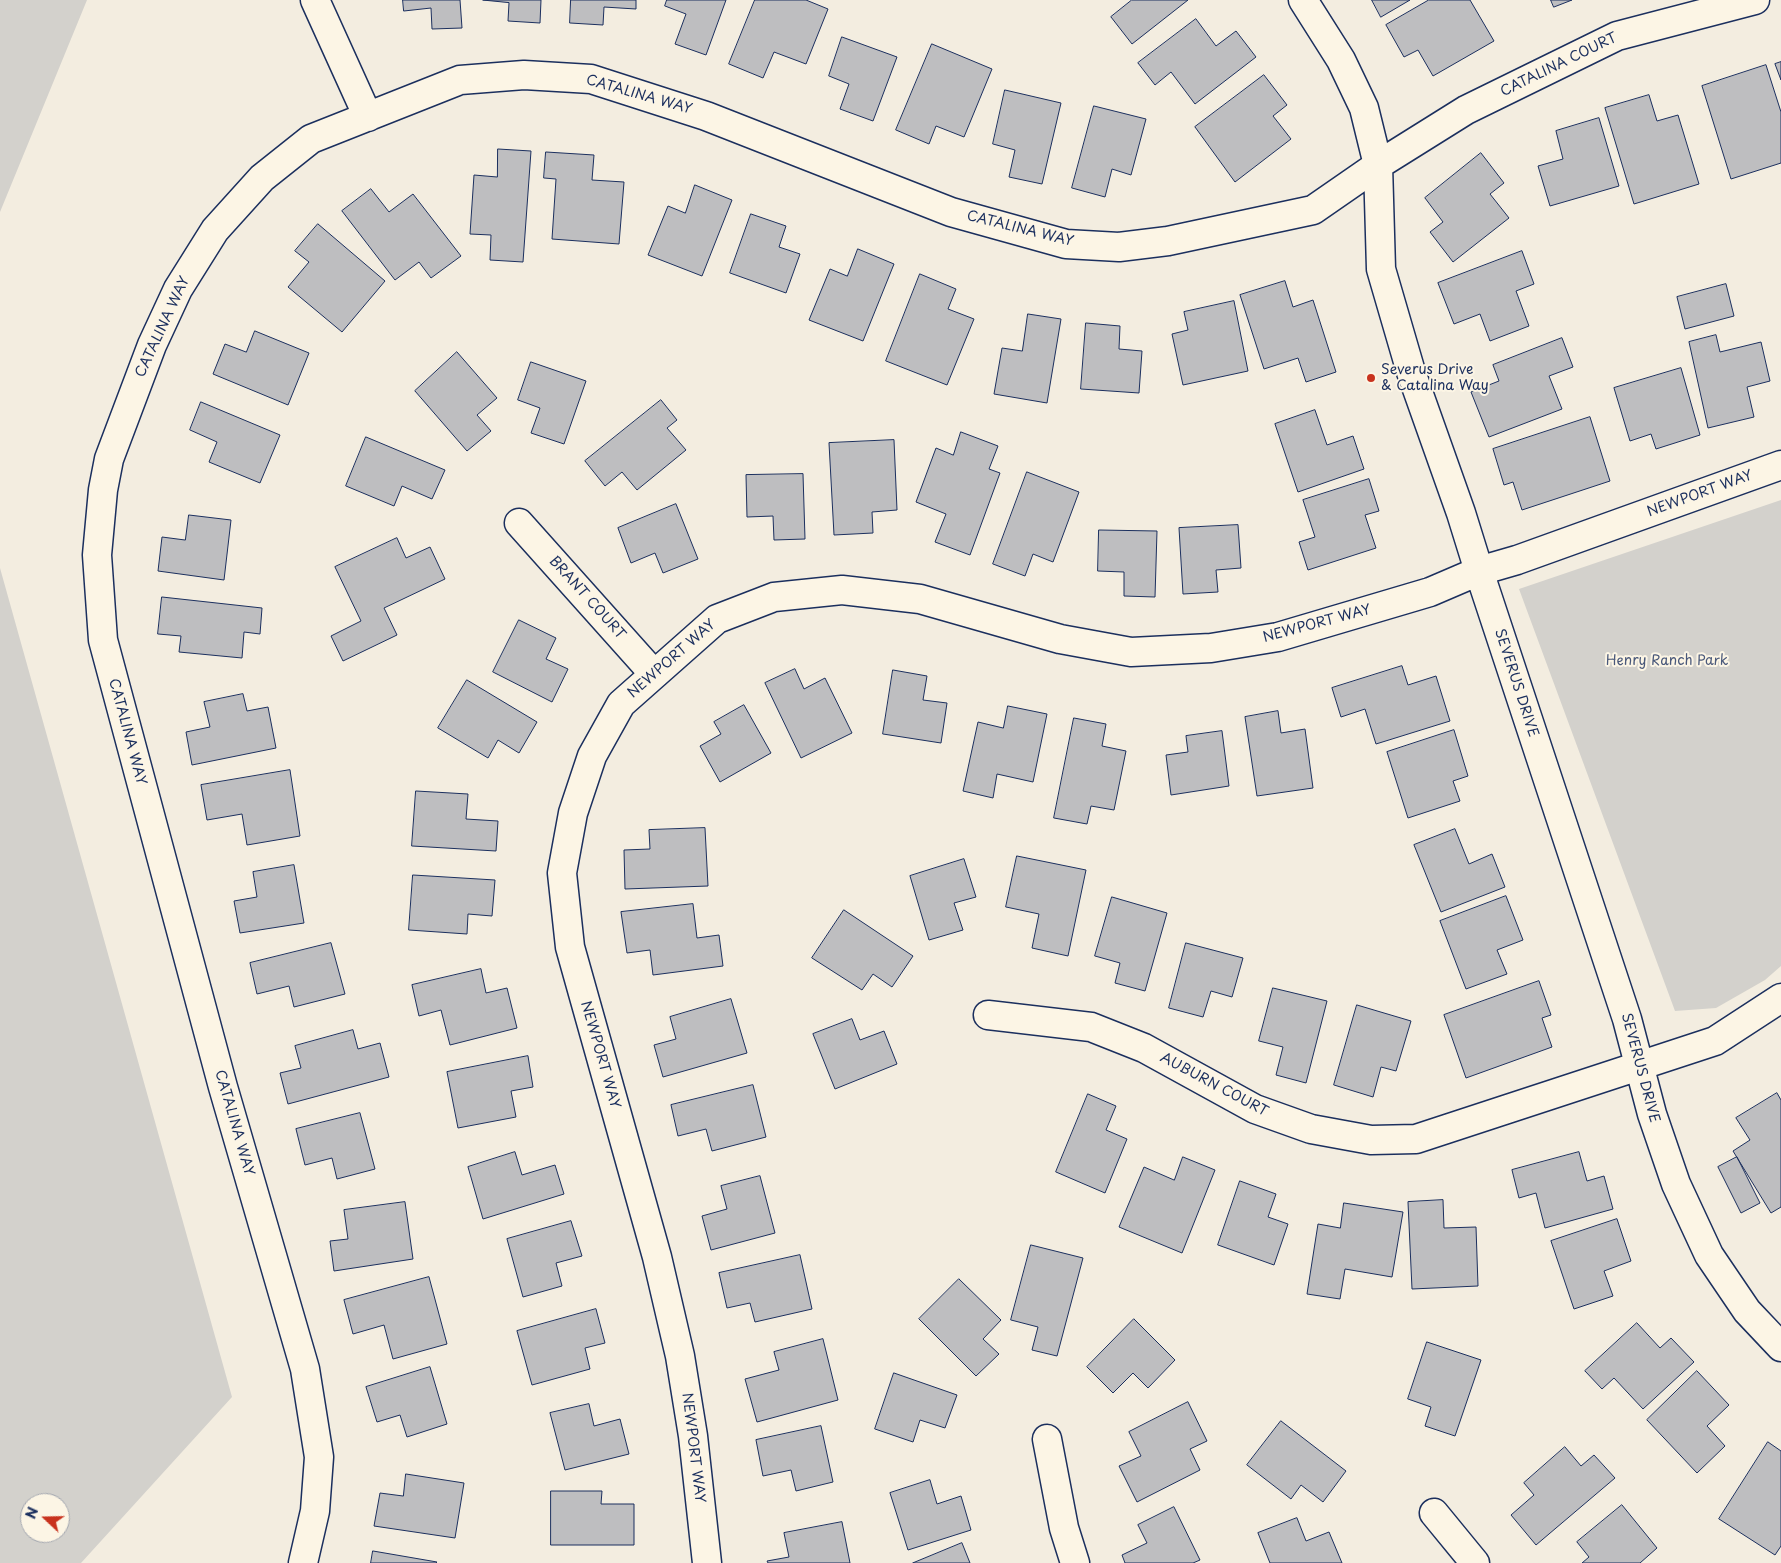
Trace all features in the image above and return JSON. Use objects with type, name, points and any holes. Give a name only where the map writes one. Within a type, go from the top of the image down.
[{"type":"street","points":[[315,0],[368,117]]},
{"type":"street","name":"SEVERUS DRIVE","points":[[1303,0],[1341,60],[1364,108],[1378,165],[1381,269],[1411,372],[1461,513],[1628,1019],[1652,1114],[1676,1184],[1710,1255],[1747,1311],[1781,1347]]},
{"type":"street","name":"CATALINA COURT","points":[[1378,165],[1466,110],[1617,36],[1755,0]]},
{"type":"street","name":"CATALINA WAY","points":[[303,1563],[314,1511],[319,1458],[305,1369],[223,1087],[103,640],[97,555],[103,490],[110,459],[152,346],[178,289],[215,230],[262,178],[311,139],[460,80],[524,75],[591,79],[706,116],[951,212],[1066,244],[1119,247],[1168,241],[1313,210],[1378,165]]},
{"type":"street","name":"NEWPORT WAY","points":[[707,1563],[693,1436],[680,1356],[657,1256],[570,947],[562,873],[573,813],[592,756],[621,704],[717,619],[774,597],[842,590],[920,599],[1060,639],[1131,652],[1211,648],[1278,637],[1430,592],[1479,571],[1517,560],[1781,466]]},
{"type":"street","name":"BRANT COURT","points":[[519,522],[654,674]]},
{"type":"street","name":"AUBURN COURT","points":[[988,1015],[1091,1028],[1144,1048],[1255,1109],[1311,1130],[1371,1140],[1416,1139],[1715,1041],[1781,998]]},
{"type":"street","points":[[1047,1439],[1064,1528],[1075,1563]]},
{"type":"street","points":[[1434,1513],[1474,1563]]},
{"type":"green space","points":[[0,0],[87,0],[0,212]]},
{"type":"green space","name":"Henry Ranch Park","points":[[1781,500],[1781,966],[1765,980],[1716,1008],[1675,1011],[1519,589]]},
{"type":"green space","points":[[0,568],[232,1397],[81,1563],[0,1563]]},
{"type":"building","points":[[403,0],[460,0],[462,28],[432,29],[431,8],[404,11]]},
{"type":"building","points":[[483,0],[541,0],[540,23],[508,21],[509,3]]},
{"type":"building","points":[[571,0],[636,0],[636,9],[604,7],[603,25],[570,23]]},
{"type":"building","points":[[667,0],[726,0],[706,55],[675,44],[686,14],[665,6]]},
{"type":"building","points":[[755,0],[806,0],[828,9],[806,64],[774,52],[763,78],[729,64]]},
{"type":"building","points":[[1132,0],[1188,0],[1132,44],[1111,17]]},
{"type":"building","points":[[1372,0],[1410,0],[1381,17]]},
{"type":"building","points":[[1429,0],[1470,0],[1494,41],[1433,76],[1418,50],[1404,57],[1386,25]]},
{"type":"building","points":[[1551,0],[1572,0],[1554,7]]},
{"type":"building","points":[[1196,19],[1216,46],[1236,31],[1256,57],[1195,104],[1171,72],[1155,85],[1138,63]]},
{"type":"building","points":[[842,37],[897,57],[873,121],[840,109],[849,84],[829,76]]},
{"type":"building","points":[[932,44],[992,69],[964,137],[936,126],[929,144],[896,130]]},
{"type":"building","points":[[1781,62],[1781,80],[1775,64]]},
{"type":"building","points":[[1766,65],[1781,112],[1781,163],[1731,179],[1702,86]]},
{"type":"building","points":[[1264,75],[1287,105],[1273,116],[1291,139],[1235,182],[1195,127]]},
{"type":"building","points":[[1005,90],[1061,103],[1042,184],[1009,177],[1015,150],[993,144]]},
{"type":"building","points":[[1649,95],[1657,121],[1678,115],[1699,184],[1634,204],[1605,108]]},
{"type":"building","points":[[1094,106],[1146,119],[1131,175],[1112,169],[1105,197],[1072,188]]},
{"type":"building","points":[[1599,118],[1619,186],[1550,206],[1538,166],[1563,159],[1556,131]]},
{"type":"building","points":[[498,149],[531,151],[523,262],[490,260],[491,235],[470,234],[474,175],[497,177]]},
{"type":"building","points":[[546,152],[594,155],[592,180],[624,182],[619,244],[552,239],[556,179],[544,178]]},
{"type":"building","points":[[1481,153],[1504,183],[1490,194],[1509,218],[1453,262],[1430,232],[1443,222],[1425,198]]},
{"type":"building","points":[[695,185],[732,200],[702,276],[648,255],[668,206],[685,213]]},
{"type":"building","points":[[371,189],[389,212],[413,194],[461,256],[431,278],[419,262],[395,280],[342,211]]},
{"type":"building","points":[[751,214],[786,226],[779,247],[800,254],[786,293],[730,273]]},
{"type":"building","points":[[318,224],[385,281],[342,332],[288,287],[309,262],[295,251]]},
{"type":"building","points":[[858,249],[894,264],[863,341],[809,320],[830,269],[847,276]]},
{"type":"building","points":[[1522,251],[1534,284],[1516,291],[1529,326],[1490,341],[1480,314],[1454,324],[1438,283]]},
{"type":"building","points":[[920,274],[956,289],[948,309],[974,319],[947,385],[886,361]]},
{"type":"building","points":[[1285,281],[1293,307],[1313,300],[1336,372],[1306,382],[1298,358],[1264,369],[1240,295]]},
{"type":"building","points":[[1726,284],[1734,316],[1685,329],[1677,297]]},
{"type":"building","points":[[1234,301],[1248,371],[1183,385],[1172,334],[1188,330],[1184,312]]},
{"type":"building","points":[[1028,314],[1061,319],[1047,403],[994,394],[1002,348],[1022,351]]},
{"type":"building","points":[[1086,323],[1120,326],[1119,349],[1142,351],[1139,393],[1081,389]]},
{"type":"building","points":[[255,331],[309,353],[288,405],[213,374],[225,344],[246,352]]},
{"type":"building","points":[[1716,335],[1720,352],[1761,342],[1770,381],[1747,387],[1754,417],[1708,428],[1689,342]]},
{"type":"building","points":[[1562,338],[1573,367],[1549,376],[1562,409],[1489,437],[1471,392],[1499,381],[1493,365]]},
{"type":"building","points":[[457,352],[497,398],[477,415],[491,431],[467,451],[415,391]]},
{"type":"building","points":[[531,362],[586,381],[564,444],[531,433],[540,408],[518,400]]},
{"type":"building","points":[[1681,368],[1700,435],[1656,449],[1651,434],[1630,441],[1614,388]]},
{"type":"building","points":[[661,400],[677,420],[667,428],[686,450],[637,490],[622,472],[605,486],[585,461]]},
{"type":"building","points":[[201,402],[280,435],[260,483],[209,462],[217,442],[190,430]]},
{"type":"building","points":[[1315,410],[1327,445],[1353,436],[1364,469],[1298,492],[1275,424]]},
{"type":"building","points":[[1590,417],[1610,481],[1522,510],[1513,482],[1504,485],[1493,449]]},
{"type":"building","points":[[961,432],[998,446],[989,469],[1000,473],[970,555],[935,542],[946,514],[916,502],[936,448],[953,455]]},
{"type":"building","points":[[366,437],[445,470],[432,499],[402,486],[394,506],[346,486]]},
{"type":"building","points":[[894,440],[897,510],[872,512],[873,533],[834,535],[829,443]]},
{"type":"building","points":[[1027,472],[1079,492],[1053,562],[1033,554],[1025,576],[993,564]]},
{"type":"building","points":[[803,474],[805,539],[774,540],[773,516],[747,517],[746,475]]},
{"type":"building","points":[[1369,479],[1379,511],[1365,515],[1376,548],[1308,570],[1299,542],[1315,537],[1303,500]]},
{"type":"building","points":[[676,504],[698,559],[663,573],[655,553],[631,563],[618,528]]},
{"type":"building","points":[[189,515],[231,520],[224,580],[158,571],[162,537],[185,540]]},
{"type":"building","points":[[1238,525],[1241,568],[1216,570],[1218,592],[1183,594],[1179,528]]},
{"type":"building","points":[[1099,530],[1157,531],[1155,597],[1124,596],[1124,572],[1098,571]]},
{"type":"building","points":[[397,538],[406,558],[430,547],[445,579],[384,608],[397,635],[343,661],[331,636],[361,621],[335,567]]},
{"type":"building","points":[[162,597],[262,608],[260,634],[244,632],[242,658],[179,652],[181,636],[158,634]]},
{"type":"building","points":[[519,620],[556,638],[546,659],[568,669],[552,702],[493,672]]},
{"type":"building","points":[[1402,666],[1408,685],[1436,676],[1450,721],[1376,744],[1365,709],[1341,717],[1332,688]]},
{"type":"building","points":[[795,669],[804,689],[825,678],[852,733],[801,758],[765,683]]},
{"type":"building","points":[[893,670],[927,676],[923,700],[947,703],[941,743],[883,734]]},
{"type":"building","points":[[467,680],[537,722],[519,753],[498,740],[488,758],[438,728]]},
{"type":"building","points":[[243,694],[247,711],[268,707],[276,748],[192,765],[186,732],[210,727],[204,702]]},
{"type":"building","points":[[744,705],[771,753],[720,782],[700,746],[721,734],[714,722]]},
{"type":"building","points":[[1008,706],[1047,714],[1033,782],[997,774],[993,798],[963,791],[978,722],[1003,728]]},
{"type":"building","points":[[1278,711],[1281,733],[1305,729],[1313,788],[1257,796],[1245,717]]},
{"type":"building","points":[[1074,718],[1106,724],[1102,746],[1126,751],[1114,810],[1091,806],[1087,824],[1054,818]]},
{"type":"building","points":[[1454,730],[1468,776],[1453,781],[1460,801],[1408,818],[1387,752]]},
{"type":"building","points":[[1222,731],[1229,786],[1171,795],[1166,755],[1188,752],[1186,736]]},
{"type":"building","points":[[290,770],[300,836],[247,845],[242,814],[207,820],[201,785]]},
{"type":"building","points":[[416,791],[468,794],[466,819],[498,821],[496,851],[412,846]]},
{"type":"building","points":[[705,828],[708,886],[625,889],[624,850],[650,849],[649,830]]},
{"type":"building","points":[[1455,829],[1469,864],[1492,854],[1505,887],[1441,912],[1414,845]]},
{"type":"building","points":[[1017,856],[1086,870],[1068,956],[1032,948],[1039,914],[1006,907]]},
{"type":"building","points":[[964,859],[976,897],[954,903],[963,930],[929,940],[910,876]]},
{"type":"building","points":[[294,865],[304,923],[240,933],[234,901],[257,897],[253,872]]},
{"type":"building","points":[[413,875],[495,880],[492,916],[468,914],[467,934],[409,930]]},
{"type":"building","points":[[1506,896],[1523,940],[1497,950],[1507,974],[1466,989],[1440,921]]},
{"type":"building","points":[[1112,897],[1167,913],[1145,991],[1115,983],[1120,963],[1095,956]]},
{"type":"building","points":[[693,904],[697,938],[719,935],[723,966],[653,975],[650,950],[627,953],[621,912]]},
{"type":"building","points":[[844,910],[913,956],[892,987],[873,974],[862,990],[812,958]]},
{"type":"building","points":[[331,943],[345,994],[294,1007],[289,986],[257,994],[250,963]]},
{"type":"building","points":[[1186,943],[1243,958],[1232,997],[1211,991],[1203,1017],[1169,1008]]},
{"type":"building","points":[[481,969],[486,993],[507,988],[517,1028],[450,1045],[441,1010],[419,1016],[412,985]]},
{"type":"building","points":[[1539,981],[1551,1015],[1542,1018],[1552,1047],[1466,1078],[1444,1015]]},
{"type":"building","points":[[1273,988],[1327,1001],[1306,1083],[1276,1075],[1283,1047],[1259,1041]]},
{"type":"building","points":[[731,999],[747,1053],[663,1077],[654,1045],[676,1039],[670,1017]]},
{"type":"building","points":[[1357,1005],[1411,1021],[1396,1071],[1381,1067],[1373,1097],[1334,1085]]},
{"type":"building","points":[[852,1019],[860,1040],[884,1031],[897,1064],[835,1089],[813,1034]]},
{"type":"building","points":[[353,1030],[358,1049],[380,1043],[389,1077],[288,1104],[280,1073],[301,1068],[295,1046]]},
{"type":"building","points":[[528,1056],[533,1087],[511,1091],[516,1117],[458,1128],[447,1072]]},
{"type":"building","points":[[753,1085],[766,1137],[712,1151],[706,1129],[678,1136],[671,1105]]},
{"type":"building","points":[[1777,1093],[1781,1100],[1781,1207],[1771,1213],[1733,1151],[1750,1140],[1736,1118]]},
{"type":"building","points":[[1088,1094],[1116,1106],[1106,1130],[1127,1139],[1105,1193],[1056,1172]]},
{"type":"building","points":[[360,1113],[375,1169],[337,1179],[332,1158],[305,1165],[296,1129]]},
{"type":"building","points":[[515,1152],[522,1175],[555,1165],[564,1194],[483,1219],[468,1167]]},
{"type":"building","points":[[1579,1152],[1587,1181],[1604,1176],[1613,1209],[1545,1228],[1536,1193],[1519,1198],[1512,1170]]},
{"type":"building","points":[[1183,1157],[1215,1170],[1182,1253],[1119,1227],[1144,1167],[1174,1180]]},
{"type":"building","points":[[1737,1157],[1760,1203],[1741,1213],[1718,1167]]},
{"type":"building","points":[[760,1176],[775,1233],[711,1250],[702,1216],[727,1209],[721,1186]]},
{"type":"building","points":[[1240,1181],[1276,1194],[1268,1217],[1288,1224],[1274,1265],[1218,1245]]},
{"type":"building","points":[[1443,1200],[1444,1228],[1476,1227],[1478,1286],[1412,1289],[1408,1202]]},
{"type":"building","points":[[405,1202],[413,1259],[334,1271],[330,1241],[348,1239],[344,1210]]},
{"type":"building","points":[[1344,1203],[1403,1212],[1392,1277],[1345,1269],[1340,1299],[1307,1294],[1318,1224],[1340,1228]]},
{"type":"building","points":[[1617,1219],[1631,1261],[1604,1271],[1613,1296],[1574,1309],[1551,1241]]},
{"type":"building","points":[[571,1221],[582,1256],[556,1263],[562,1286],[523,1297],[507,1239]]},
{"type":"building","points":[[1031,1245],[1083,1258],[1057,1356],[1032,1350],[1038,1327],[1011,1320]]},
{"type":"building","points":[[800,1255],[812,1309],[755,1322],[750,1303],[727,1308],[719,1273]]},
{"type":"building","points":[[429,1277],[447,1344],[393,1359],[384,1325],[353,1334],[344,1300]]},
{"type":"building","points":[[959,1279],[1001,1320],[983,1339],[999,1354],[976,1376],[919,1319]]},
{"type":"building","points":[[596,1309],[605,1343],[585,1348],[590,1369],[532,1385],[517,1331]]},
{"type":"building","points":[[1134,1319],[1175,1360],[1148,1388],[1133,1373],[1113,1393],[1087,1367]]},
{"type":"building","points":[[1637,1323],[1660,1348],[1671,1338],[1694,1362],[1643,1409],[1614,1378],[1602,1389],[1585,1371]]},
{"type":"building","points":[[823,1339],[838,1400],[757,1422],[745,1379],[779,1370],[774,1352]]},
{"type":"building","points":[[1427,1342],[1481,1360],[1455,1436],[1425,1426],[1431,1407],[1408,1399]]},
{"type":"building","points":[[430,1367],[447,1424],[407,1437],[400,1415],[377,1422],[366,1387]]},
{"type":"building","points":[[1697,1371],[1729,1405],[1707,1426],[1725,1446],[1697,1473],[1647,1420]]},
{"type":"building","points":[[894,1373],[957,1395],[945,1428],[920,1420],[913,1442],[875,1429]]},
{"type":"building","points":[[1188,1402],[1207,1441],[1190,1449],[1200,1470],[1137,1502],[1119,1466],[1141,1456],[1129,1432]]},
{"type":"building","points":[[589,1404],[594,1426],[620,1419],[629,1454],[565,1470],[550,1413]]},
{"type":"building","points":[[1281,1421],[1346,1471],[1323,1502],[1301,1485],[1291,1499],[1247,1465]]},
{"type":"building","points":[[821,1426],[833,1482],[796,1491],[791,1470],[763,1476],[756,1440]]},
{"type":"building","points":[[1768,1442],[1781,1451],[1781,1546],[1775,1555],[1719,1519]]},
{"type":"building","points":[[1565,1447],[1581,1466],[1594,1455],[1615,1478],[1536,1545],[1511,1515],[1534,1495],[1524,1483]]},
{"type":"building","points":[[406,1474],[464,1483],[455,1538],[374,1526],[380,1493],[403,1496]]},
{"type":"building","points":[[930,1480],[937,1504],[961,1496],[971,1530],[908,1550],[890,1493]]},
{"type":"building","points":[[551,1491],[602,1491],[601,1504],[634,1504],[634,1545],[551,1545]]},
{"type":"building","points":[[1622,1505],[1657,1548],[1640,1563],[1582,1563],[1589,1557],[1577,1542]]},
{"type":"building","points":[[1174,1507],[1200,1560],[1193,1563],[1125,1563],[1122,1555],[1147,1543],[1138,1525]]},
{"type":"building","points":[[1297,1518],[1306,1541],[1329,1532],[1342,1563],[1270,1563],[1258,1533]]},
{"type":"building","points":[[842,1522],[850,1563],[768,1563],[767,1561],[789,1557],[784,1533]]},
{"type":"building","points":[[962,1543],[970,1563],[913,1563]]},
{"type":"building","points":[[373,1551],[437,1562],[371,1563]]},
{"type":"place","name":"Severus Drive & Catalina Way","points":[[1371,378]]}]
